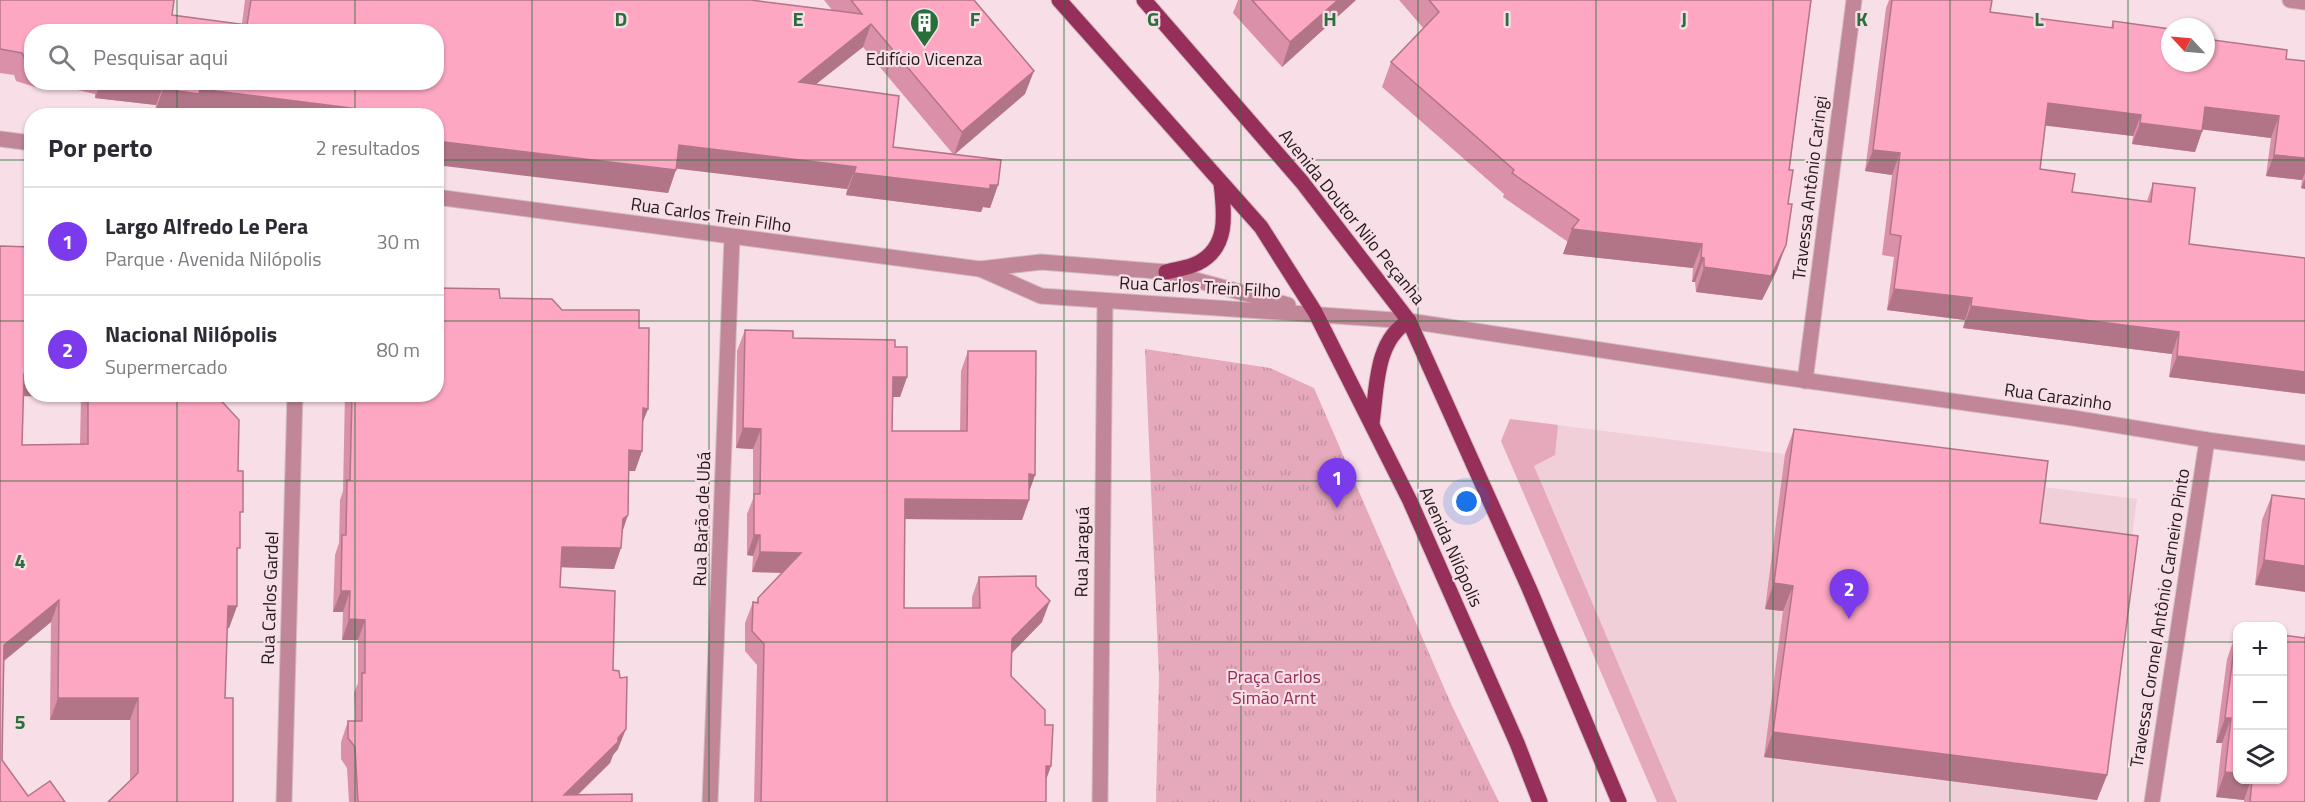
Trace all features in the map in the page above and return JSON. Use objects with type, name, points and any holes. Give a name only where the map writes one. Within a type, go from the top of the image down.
[{"type":"main road","points":[[1059,0],[1261,227],[1315,312]]},
{"type":"main road","name":"Avenida Doutor Nilo Peçanha","points":[[1144,0],[1302,182],[1409,321]]},
{"type":"main road","points":[[1166,272],[1199,263],[1216,248],[1225,225],[1221,183]]},
{"type":"main road","name":"Avenida Nilópolis","points":[[1315,312],[1372,423],[1419,522],[1517,743],[1540,802]]},
{"type":"main road","points":[[1372,423],[1386,343],[1398,327],[1409,321],[1529,588],[1619,802]]},
{"type":"street","name":"Travessa Antônio Caringi","points":[[1805,381],[1854,0]]},
{"type":"street","points":[[2290,0],[2305,2]]},
{"type":"street","points":[[0,139],[24,142]]},
{"type":"street","name":"Rua Carlos Trein Filho","points":[[444,198],[980,269],[1041,262],[1166,272],[1315,312]]},
{"type":"street","name":"Rua Barão de Ubá","points":[[711,802],[732,238]]},
{"type":"street","name":"Rua Carlos Trein Filho","points":[[980,269],[1041,296],[1315,312],[1409,321]]},
{"type":"street","name":"Rua Jaraguá","points":[[1100,802],[1105,301]]},
{"type":"street","name":"Avenida Doutor Nilo Peçanha","points":[[1409,321],[1805,381]]},
{"type":"street","name":"Rua Carazinho","points":[[1805,381],[2073,418],[2207,441],[2305,453]]},
{"type":"street","name":"Rua Carlos Gardel","points":[[284,802],[295,402]]},
{"type":"street","name":"Travessa Coronel Antônio Carneiro Pinto","points":[[2152,802],[2207,441]]},
{"type":"shaded area","points":[[1510,419],[2137,499],[2097,802],[1657,802],[1501,441]]},
{"type":"green space","name":"Praça Carlos Simão Arnt","points":[[1145,349],[1270,368],[1314,388],[1452,706],[1499,802],[1156,802],[1159,676]]},
{"type":"green space","points":[[1510,419],[1558,425],[1555,455],[1534,466],[1677,802],[1657,802],[1501,441]]},
{"type":"building","points":[[0,0],[174,0],[172,15],[240,24],[24,24],[24,57],[22,53],[0,49]]},
{"type":"building","points":[[251,0],[751,0],[862,14],[851,0],[974,0],[1034,71],[962,132],[871,24],[799,82],[899,96],[893,147],[1001,160],[998,185],[990,185],[990,189],[854,173],[856,167],[679,145],[676,170],[444,142],[444,108],[350,108],[208,90],[444,90],[444,24],[247,24]]},
{"type":"building","points":[[1252,0],[1338,0],[1290,42]]},
{"type":"building","points":[[1429,0],[1811,0],[1789,170],[1793,170],[1788,204],[1792,204],[1786,245],[1771,276],[1704,267],[1704,258],[1701,257],[1702,244],[1572,229],[1579,220],[1512,173],[1514,170],[1391,62],[1439,12]]},
{"type":"building","points":[[1892,0],[1992,0],[1990,12],[2113,28],[2113,21],[2161,28],[2161,72],[2215,72],[2215,40],[2287,50],[2286,59],[2305,61],[2305,158],[2274,155],[2279,116],[2205,107],[2202,131],[2140,123],[2141,115],[2048,103],[2040,169],[2075,174],[2072,192],[2151,202],[2153,183],[2195,188],[2189,244],[2305,258],[2305,372],[2177,356],[2179,332],[1971,306],[1972,298],[1894,289],[1901,236],[1890,234],[1900,153],[1873,150]]},
{"type":"building","points":[[170,90],[200,90],[199,94]]},
{"type":"building","points":[[0,246],[24,247],[22,445],[88,444],[88,402],[222,402],[239,420],[238,471],[243,471],[243,512],[240,512],[240,548],[237,548],[237,606],[228,606],[225,698],[233,698],[233,802],[108,802],[138,773],[138,698],[58,698],[59,600],[4,645],[2,760],[28,796],[50,781],[65,802],[0,802]]},
{"type":"building","points":[[444,288],[499,289],[500,298],[552,299],[562,310],[639,310],[639,328],[649,328],[648,409],[643,408],[642,451],[629,450],[628,515],[623,519],[621,548],[562,547],[560,587],[615,591],[613,670],[619,671],[620,678],[627,677],[626,729],[618,738],[618,742],[564,795],[632,794],[632,802],[358,802],[355,747],[348,738],[348,721],[362,721],[365,620],[349,619],[350,591],[341,591],[342,535],[346,535],[347,480],[350,480],[352,402],[444,402]]},
{"type":"building","points":[[745,330],[793,331],[793,338],[895,340],[895,347],[907,347],[907,377],[893,377],[892,431],[967,431],[968,351],[1036,351],[1035,475],[1029,474],[1029,500],[905,499],[904,608],[980,608],[979,577],[1036,576],[1036,586],[1050,601],[1012,639],[1011,676],[1045,710],[1045,725],[1053,725],[1051,766],[1046,766],[1046,802],[761,802],[764,644],[752,631],[753,602],[758,603],[758,598],[801,553],[760,552],[760,535],[754,535],[754,494],[760,494],[761,429],[743,428]]},
{"type":"building","points":[[1794,429],[2048,461],[2040,523],[2138,536],[2107,775],[1773,732],[1793,586],[1774,583]]},
{"type":"building","points":[[2272,495],[2305,499],[2305,566],[2264,560]]},
{"type":"building","points":[[2287,636],[2305,638],[2305,802],[2250,802],[2252,784],[2287,784]]},
{"type":"building","points":[[2233,657],[2233,773],[2225,772],[2231,718],[2225,718]]},
{"type":"place","name":"Edifício Vicenza","points":[[924,48]]},
{"type":"place","name":"Largo Alfredo Le Pera","points":[[1337,508]]},
{"type":"place","name":"Nacional Nilópolis","points":[[1849,619]]}]
